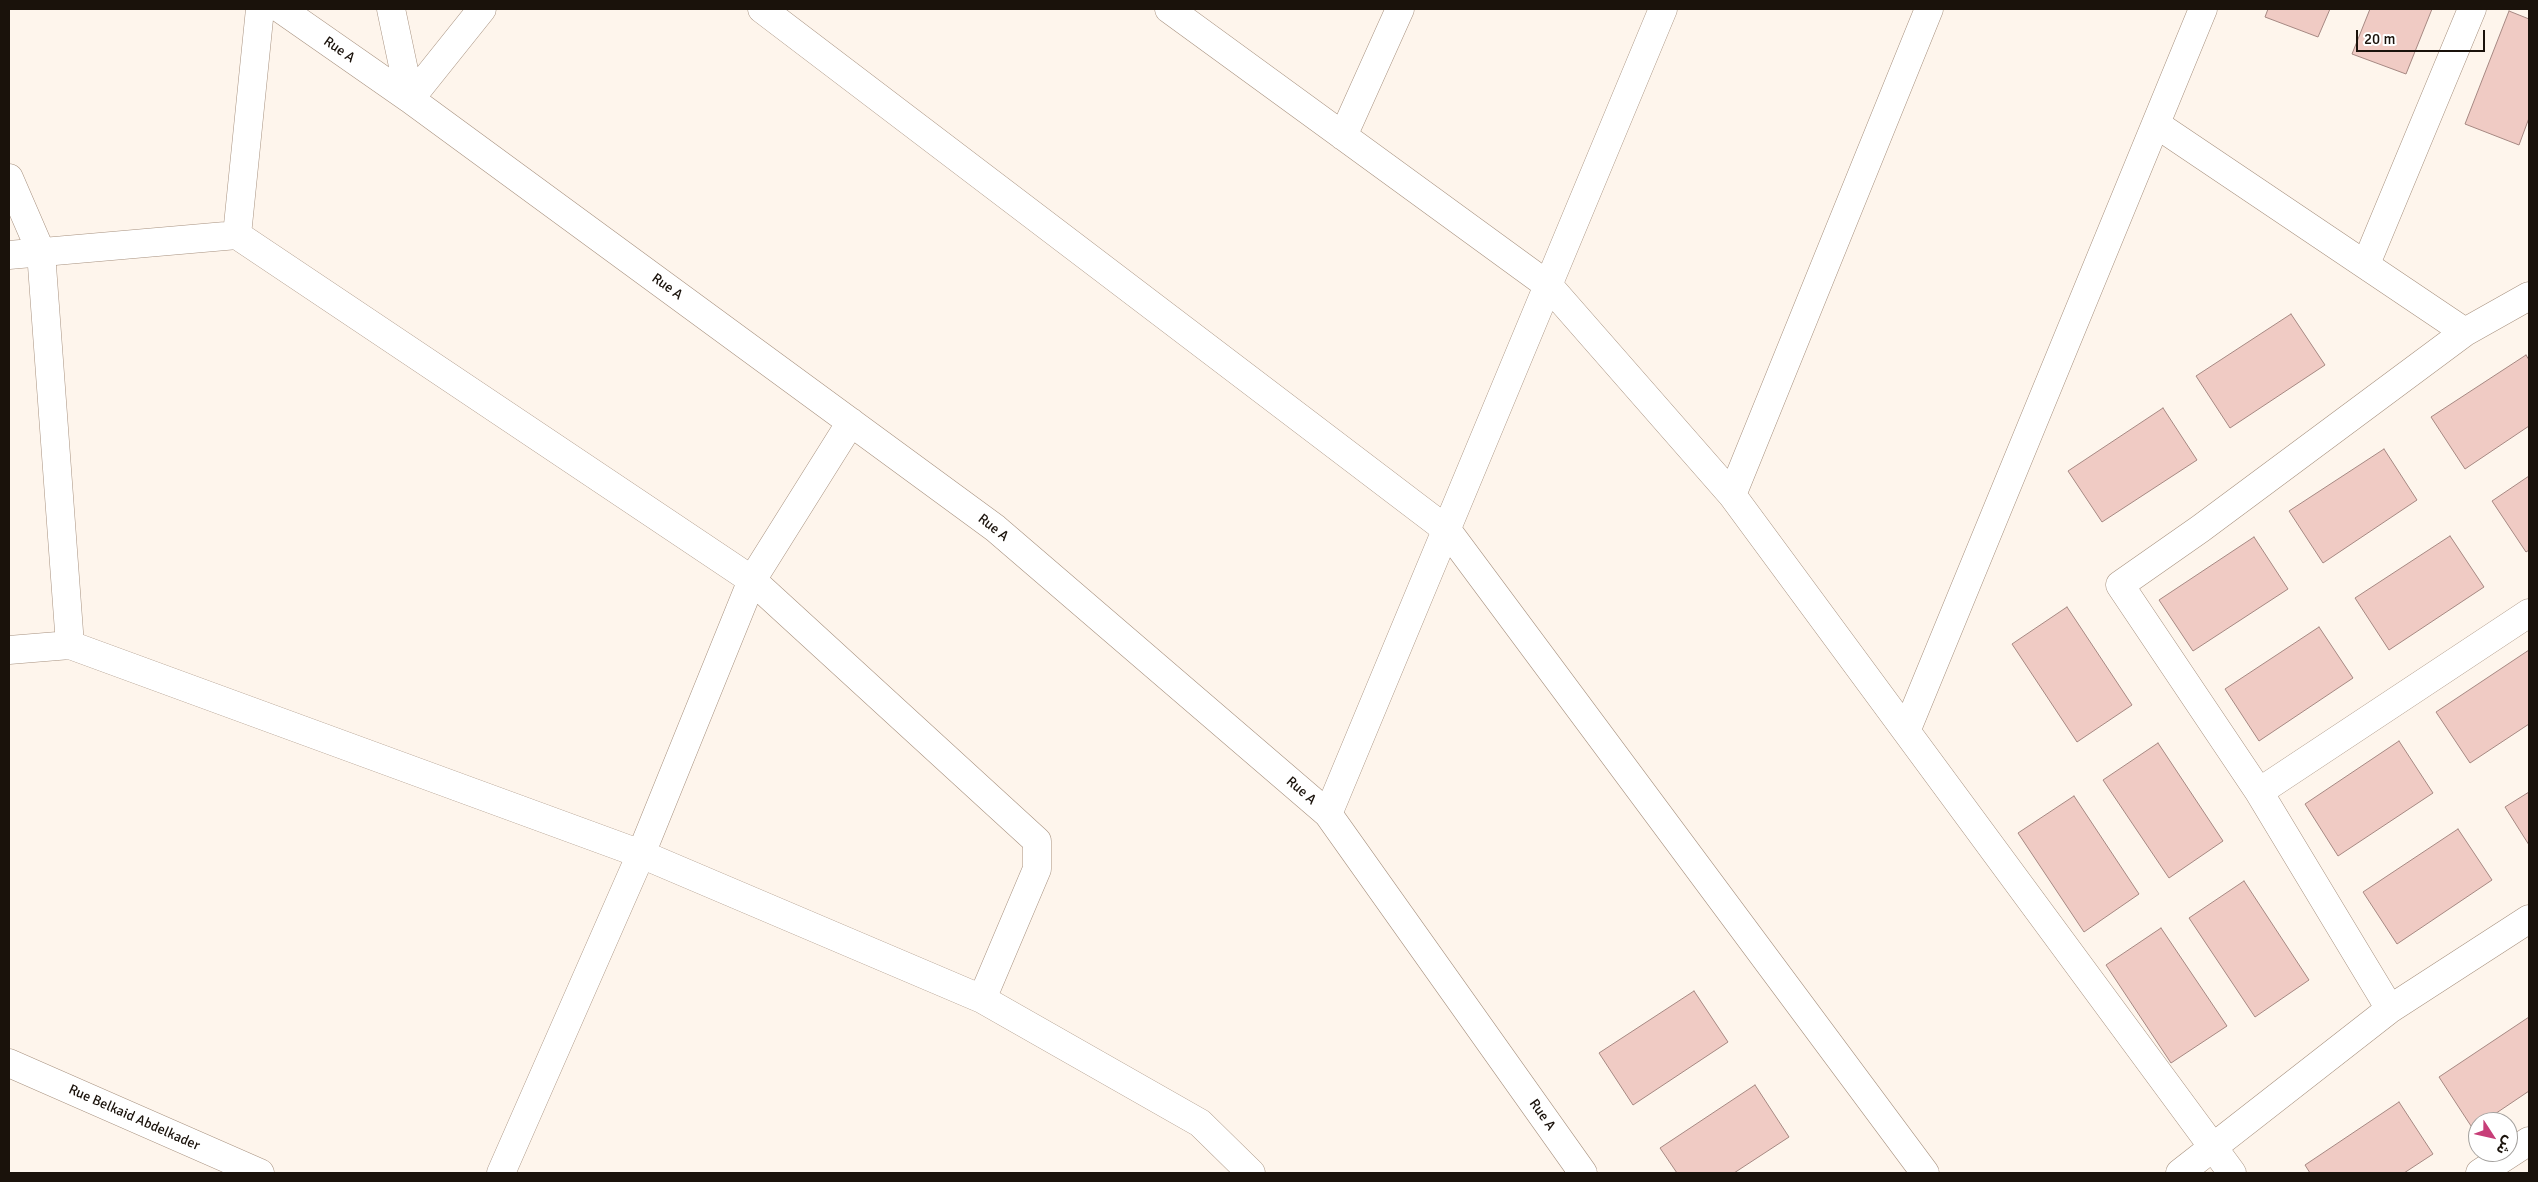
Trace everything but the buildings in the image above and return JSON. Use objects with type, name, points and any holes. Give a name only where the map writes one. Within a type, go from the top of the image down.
[{"type":"street","points":[[237,235],[260,9]]},
{"type":"street","name":"Rue A","points":[[281,9],[410,99],[994,528],[1328,814],[1583,1173]]},
{"type":"street","points":[[391,9],[410,99]]},
{"type":"street","points":[[410,99],[482,9]]},
{"type":"street","points":[[762,9],[1447,530],[1925,1173]]},
{"type":"street","points":[[1169,9],[1549,286],[1732,495],[1907,729],[2232,1173]]},
{"type":"street","points":[[1343,136],[1400,9]]},
{"type":"street","points":[[1328,814],[1663,9]]},
{"type":"street","points":[[1732,495],[1929,9]]},
{"type":"street","points":[[1907,729],[2203,9]]},
{"type":"street","points":[[2366,264],[2472,9]]},
{"type":"street","points":[[2156,124],[2465,332]]},
{"type":"street","points":[[9,178],[41,252],[70,644]]},
{"type":"street","points":[[9,255],[237,235],[752,580],[1038,841],[1037,869],[982,999]]},
{"type":"street","points":[[2390,1009],[2259,792],[2120,585],[2200,529],[2465,332],[2529,296]]},
{"type":"street","points":[[501,1173],[641,854],[752,580],[851,422]]},
{"type":"street","points":[[2259,792],[2529,614]]},
{"type":"street","points":[[9,650],[70,644],[641,854],[982,999],[1200,1123],[1251,1173]]},
{"type":"street","points":[[2180,1173],[2390,1009],[2529,920]]},
{"type":"street","name":"Rue Belkaid Abdelkader","points":[[9,1063],[260,1173]]},
{"type":"street","points":[[2480,1173],[2529,1141]]}]
